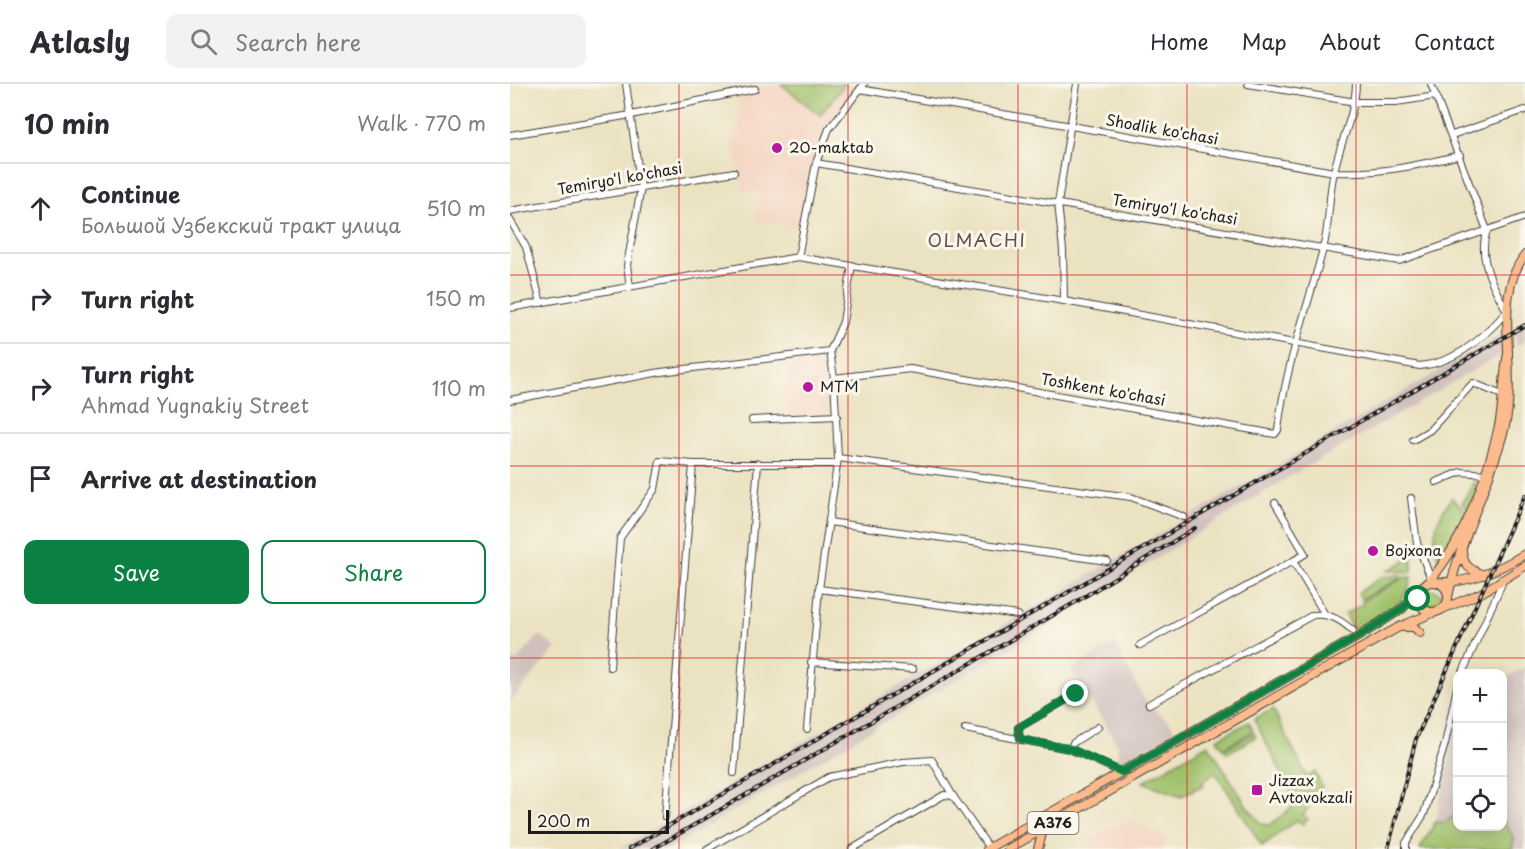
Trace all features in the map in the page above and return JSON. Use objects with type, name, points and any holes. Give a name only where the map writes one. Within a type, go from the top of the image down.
[{"type":"main road","points":[[1438,611],[1444,607],[1448,597],[1462,543],[1505,424],[1508,311],[1513,275],[1525,255]]},
{"type":"main road","points":[[988,848],[1359,636],[1403,608],[1431,581],[1456,544],[1487,474],[1499,424],[1508,353]]},
{"type":"main road","points":[[1462,543],[1462,558],[1467,566],[1485,575]]},
{"type":"main road","points":[[1431,581],[1450,583],[1485,575],[1525,554]]},
{"type":"main road","points":[[1420,590],[1418,599],[1422,607],[1430,612],[1438,611],[1480,593],[1525,566]]},
{"type":"main road","points":[[1431,581],[1445,589],[1448,597]]},
{"type":"main road","name":"A376","points":[[1011,848],[1399,627],[1438,611]]},
{"type":"main road","points":[[1399,627],[1412,626],[1420,633]]},
{"type":"main road","points":[[1038,849],[1043,829]]},
{"type":"street","points":[[626,84],[640,188],[627,265],[630,287]]},
{"type":"street","points":[[1064,301],[1063,250],[1058,203],[1077,84]]},
{"type":"street","points":[[1248,84],[1355,102],[1396,102],[1436,96]]},
{"type":"street","name":"Toshkent ko'chasi","points":[[834,378],[910,369],[1271,435],[1278,430],[1282,397],[1295,345],[1324,247],[1334,172],[1355,102],[1356,84]]},
{"type":"street","points":[[510,308],[798,257],[1064,301],[1420,366],[1436,364],[1488,335],[1508,311],[1491,284],[1482,244],[1488,230],[1431,84]]},
{"type":"street","points":[[798,257],[816,163],[829,129],[862,86]]},
{"type":"street","name":"Shodlik ko'chasi","points":[[862,86],[1070,126],[1334,172],[1361,173],[1405,169],[1460,155]]},
{"type":"street","points":[[510,135],[631,115],[754,89]]},
{"type":"street","points":[[1452,135],[1525,110]]},
{"type":"street","name":"Temiryo'l ko'chasi","points":[[816,163],[1399,261],[1525,217]]},
{"type":"street","name":"Temiryo'l ko'chasi","points":[[510,211],[734,171]]},
{"type":"street","points":[[510,220],[526,247],[541,303]]},
{"type":"street","points":[[807,729],[819,590],[837,461],[837,416],[830,351],[843,322],[852,265]]},
{"type":"street","points":[[510,400],[661,372],[830,351]]},
{"type":"street","points":[[1413,440],[1430,430],[1473,383],[1502,395]]},
{"type":"street","points":[[752,420],[837,416]]},
{"type":"street","points":[[610,667],[620,538],[655,489],[660,461],[693,464],[837,461],[1131,497],[1184,517]]},
{"type":"street","points":[[734,772],[758,463]]},
{"type":"street","points":[[665,817],[693,464]]},
{"type":"street","points":[[1436,482],[1461,472],[1487,474]]},
{"type":"street","points":[[1411,498],[1417,543],[1431,581]]},
{"type":"street","points":[[1140,645],[1305,554],[1275,503]]},
{"type":"street","points":[[829,522],[1107,561]]},
{"type":"street","points":[[1293,561],[1324,614]]},
{"type":"street","points":[[1464,669],[1503,580]]},
{"type":"street","points":[[819,590],[1018,615]]},
{"type":"street","points":[[1149,704],[1313,615],[1324,614],[1338,618],[1359,636]]},
{"type":"street","points":[[811,662],[914,669]]},
{"type":"street","points":[[1020,739],[1018,728],[1076,694]]},
{"type":"street","points":[[1406,849],[1406,843],[1424,814],[1445,744],[1453,706]]},
{"type":"street","points":[[1071,749],[1073,743],[1098,727]]},
{"type":"street","points":[[965,729],[1071,749],[1122,772]]},
{"type":"street","points":[[707,849],[719,846],[829,777],[892,764],[932,760],[988,848]]},
{"type":"street","points":[[852,849],[944,795],[953,796]]},
{"type":"shaded area","name":"20-maktab","points":[[771,84],[861,84],[826,129],[809,174],[798,228],[757,220],[758,193],[743,192],[731,134],[739,124],[737,97]]},
{"type":"shaded area","points":[[1525,321],[1525,341],[1517,346],[1514,327]]},
{"type":"shaded area","points":[[1501,335],[1502,354],[1282,481],[1026,639],[715,822],[668,849],[619,849]]},
{"type":"shaded area","name":"MTM","points":[[824,356],[832,413],[787,415],[786,362]]},
{"type":"shaded area","points":[[540,635],[556,648],[510,702],[510,660],[516,661]]},
{"type":"shaded area","points":[[1115,644],[1147,704],[1170,722],[1176,733],[1119,766],[1117,744],[1071,669]]},
{"type":"shaded area","points":[[1525,667],[1525,849],[1512,849],[1514,839],[1507,826],[1507,677]]},
{"type":"shaded area","points":[[1453,733],[1453,817],[1443,823],[1436,821]]},
{"type":"shaded area","points":[[1129,819],[1168,838],[1162,849],[1095,849],[1092,846],[1088,839]]},
{"type":"green space","points":[[781,84],[845,84],[820,115]]},
{"type":"green space","points":[[1474,482],[1477,489],[1468,510],[1462,503]]},
{"type":"green space","points":[[1452,498],[1467,513],[1452,545],[1438,558],[1435,541],[1436,526]]},
{"type":"green space","points":[[1412,557],[1412,572],[1387,571]]},
{"type":"green space","points":[[1400,575],[1401,578],[1362,599],[1358,593],[1381,577]]},
{"type":"green space","points":[[1405,577],[1411,577],[1410,586],[1400,602],[1358,629],[1351,627],[1345,614],[1363,604],[1362,601]]},
{"type":"green space","points":[[1430,590],[1436,590],[1441,598],[1439,604],[1430,606],[1425,601],[1425,595]]},
{"type":"green space","points":[[1273,709],[1307,777],[1315,772],[1322,786],[1312,793],[1291,792],[1254,719]]},
{"type":"green space","points":[[1249,722],[1253,731],[1223,748],[1217,739]]},
{"type":"green space","points":[[1254,733],[1256,737],[1227,753],[1224,749]]},
{"type":"green space","points":[[1208,744],[1248,808],[1262,824],[1270,825],[1292,807],[1289,797],[1297,801],[1313,800],[1303,815],[1308,819],[1303,824],[1297,820],[1262,846],[1216,773],[1203,781],[1204,785],[1181,796],[1143,782]]},
{"type":"green space","points":[[1453,817],[1453,831],[1507,831],[1507,826],[1514,839],[1512,849],[1420,849],[1436,821],[1443,823]]},
{"type":"railway","points":[[629,849],[1525,325]]},
{"type":"railway","points":[[1388,849],[1416,739],[1525,495]]},
{"type":"railway","points":[[653,849],[1074,603],[1195,528]]},
{"type":"place","name":"20-maktab","points":[[777,148]]},
{"type":"place","name":"MTM","points":[[808,387]]},
{"type":"place","name":"Bojxona","points":[[1373,551]]},
{"type":"place","name":"Jizzax Avtovokzali","points":[[1257,790]]},
{"type":"district","name":"OLMACHI","points":[[977,241]]},
{"type":"route","points":[[1076,694],[1018,728],[1020,739],[1071,749],[1113,770],[1122,772],[1359,636],[1407,605],[1420,590],[1418,599]]}]
